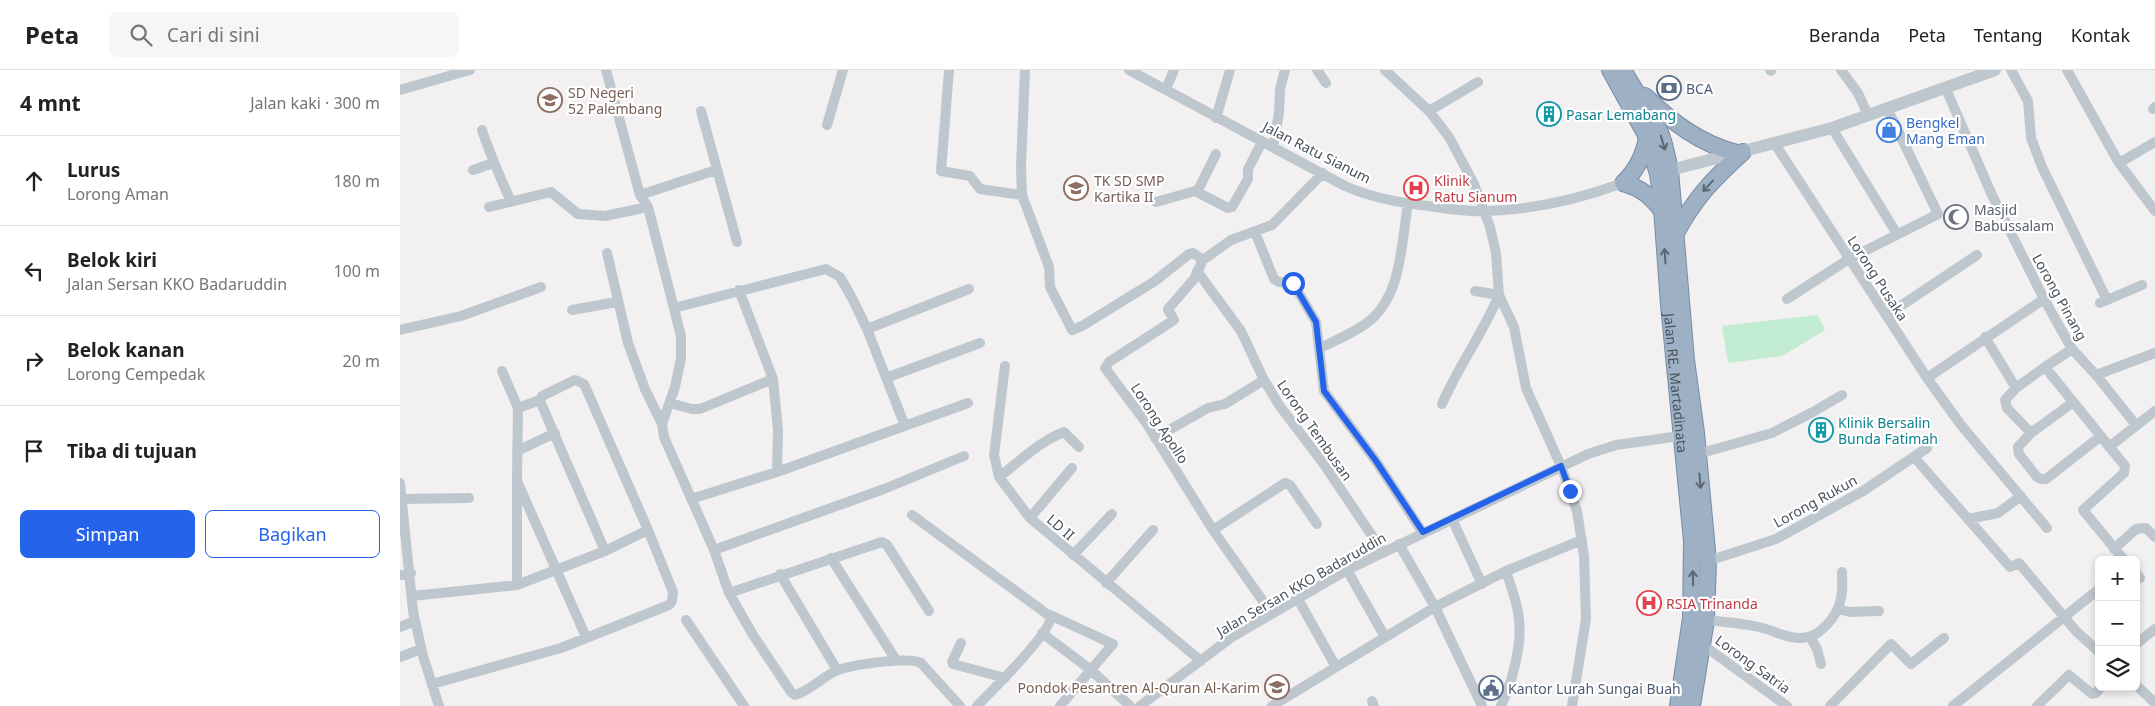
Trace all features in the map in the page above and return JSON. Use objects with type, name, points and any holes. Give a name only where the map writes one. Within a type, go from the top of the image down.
[{"type":"highway","name":"Jalan RE. Martadinata","points":[[1624,74],[1647,137],[1664,172],[1662,211],[1669,304],[1689,434],[1693,593],[1689,641],[1678,706]]},
{"type":"highway","points":[[1624,74],[1695,137],[1717,148],[1740,153]]},
{"type":"highway","points":[[1624,74],[1660,132],[1664,144],[1664,172],[1676,233],[1686,360],[1689,434],[1698,454],[1708,560],[1706,620],[1692,706]]},
{"type":"highway","points":[[1647,137],[1644,154],[1636,169],[1623,184],[1638,188],[1646,193],[1662,211]]},
{"type":"highway","points":[[1676,233],[1697,198],[1740,153]]},
{"type":"street","points":[[400,90],[470,70]]},
{"type":"street","points":[[606,70],[640,195],[648,207],[681,336],[681,358],[675,387],[662,424]]},
{"type":"street","points":[[827,124],[843,70]]},
{"type":"street","points":[[949,70],[941,170],[970,176],[980,189],[1022,195]]},
{"type":"street","points":[[1025,70],[1021,167],[1022,195],[1048,267],[1050,287],[1072,330],[1141,291],[1188,254],[1193,253],[1203,260]]},
{"type":"street","name":"Jalan Ratu Sianum","points":[[1129,70],[1360,193],[1378,198],[1408,204],[1485,212],[1568,200],[1623,184]]},
{"type":"street","points":[[1166,89],[1174,70]]},
{"type":"street","points":[[1216,118],[1230,70]]},
{"type":"street","points":[[1273,147],[1279,113],[1280,89],[1285,70]]},
{"type":"street","points":[[1317,70],[1326,82]]},
{"type":"street","points":[[1385,70],[1429,111],[1449,137],[1464,162],[1474,184],[1485,212],[1496,253],[1498,295],[1514,327],[1520,368],[1526,388],[1561,466],[1577,511],[1582,540],[1586,619],[1572,706]]},
{"type":"street","points":[[1841,70],[1858,93],[1868,115]]},
{"type":"street","points":[[1664,172],[1832,128],[1995,70]]},
{"type":"street","points":[[2011,70],[2028,101],[2031,138],[2042,167],[2103,301],[2142,285]]},
{"type":"street","points":[[2067,70],[2119,163],[2155,211]]},
{"type":"street","points":[[1429,111],[1478,82]]},
{"type":"street","name":"Lorong Pinang","points":[[1946,89],[1991,193],[2044,299],[2072,349],[2136,425]]},
{"type":"street","points":[[1787,298],[1849,259],[1938,213],[1887,108]]},
{"type":"street","points":[[701,111],[737,242]]},
{"type":"street","points":[[1832,128],[1897,234]]},
{"type":"street","points":[[482,130],[493,163],[501,176],[511,202]]},
{"type":"street","points":[[1156,202],[1190,192],[1197,192],[1228,208],[1232,207],[1248,179],[1249,167],[1262,142]]},
{"type":"street","points":[[2119,163],[2155,142]]},
{"type":"street","name":"Lorong Pusaka","points":[[1775,144],[1927,378],[1961,425],[2021,496]]},
{"type":"street","points":[[1197,192],[1216,154]]},
{"type":"street","points":[[473,170],[493,163]]},
{"type":"street","points":[[640,195],[716,170]]},
{"type":"street","points":[[1198,271],[1203,260],[1225,243],[1272,225],[1323,173]]},
{"type":"street","points":[[489,208],[551,192],[578,214],[605,216],[648,207]]},
{"type":"street","points":[[1320,348],[1368,322],[1386,304],[1395,282],[1408,204]]},
{"type":"street","points":[[1255,232],[1274,278],[1279,282],[1292,282],[1314,316],[1320,348],[1324,391],[1376,461],[1423,532]]},
{"type":"street","points":[[607,253],[628,343],[645,389],[662,424],[666,442],[714,550],[729,593],[753,635],[791,692],[795,695],[837,670],[896,660],[916,661],[960,706]]},
{"type":"street","points":[[1886,315],[1977,255]]},
{"type":"street","points":[[674,308],[739,290],[826,269],[831,270],[840,277],[867,329],[905,426]]},
{"type":"street","name":"Lorong Tembusan","points":[[1198,271],[1241,331],[1264,380],[1279,406],[1323,463],[1383,552]]},
{"type":"street","name":"Lorong Apollo","points":[[1198,271],[1187,288],[1168,309],[1174,320],[1109,362],[1106,366],[1155,438],[1213,530],[1272,614]]},
{"type":"street","points":[[400,330],[461,316],[541,287]]},
{"type":"street","points":[[867,329],[969,289]]},
{"type":"street","points":[[739,290],[773,379],[778,430],[777,472]]},
{"type":"street","points":[[1475,291],[1498,295]]},
{"type":"street","points":[[1442,404],[1458,370],[1485,326],[1498,295]]},
{"type":"street","points":[[1927,378],[2044,299]]},
{"type":"street","points":[[572,310],[617,302]]},
{"type":"street","points":[[1985,338],[2016,388]]},
{"type":"street","points":[[886,378],[980,342]]},
{"type":"street","points":[[2031,433],[2005,404],[2004,400],[2016,388],[2072,349]]},
{"type":"street","points":[[2096,376],[2155,353]]},
{"type":"street","name":"LD II","points":[[1004,366],[994,455],[999,477],[1030,518],[1200,661]]},
{"type":"street","points":[[2045,368],[2125,466],[2124,472],[2083,510],[2120,556]]},
{"type":"street","points":[[502,371],[518,408],[517,585]]},
{"type":"street","points":[[670,402],[692,409],[700,409],[773,379]]},
{"type":"street","points":[[432,684],[561,648],[669,604],[672,601],[673,592],[648,530],[584,384],[575,380],[542,396],[540,400],[518,408]]},
{"type":"street","points":[[1155,438],[1208,408],[1224,404],[1264,380]]},
{"type":"street","points":[[1698,454],[1772,433],[1814,412],[1842,395]]},
{"type":"street","points":[[540,400],[605,551]]},
{"type":"street","points":[[2072,402],[2020,443],[2017,450],[2037,477],[2044,480],[2101,436]]},
{"type":"street","points":[[691,499],[777,472],[968,403]]},
{"type":"street","points":[[2109,447],[2155,411]]},
{"type":"street","points":[[999,477],[1045,442],[1064,432],[1079,447]]},
{"type":"street","points":[[517,451],[555,434]]},
{"type":"street","name":"Jalan Sersan KKO Badaruddin","points":[[1140,706],[1232,637],[1347,570],[1423,532],[1588,454],[1616,445],[1689,434]]},
{"type":"street","name":"Lorong Rukun","points":[[1708,560],[1776,539],[1863,491],[1928,448]]},
{"type":"street","points":[[714,550],[884,489],[964,456]]},
{"type":"street","points":[[1914,458],[2010,567],[2019,563],[2065,617],[2095,648]]},
{"type":"street","points":[[1030,518],[1072,468]]},
{"type":"street","points":[[517,481],[558,570],[586,638]]},
{"type":"street","points":[[400,483],[401,513],[415,621],[421,649],[439,706]]},
{"type":"street","points":[[1213,530],[1285,483],[1290,485],[1317,524]]},
{"type":"street","points":[[1968,519],[1998,513],[2021,496],[2047,528]]},
{"type":"street","points":[[401,499],[468,498]]},
{"type":"street","points":[[1073,555],[1112,514]]},
{"type":"street","points":[[912,515],[1050,615],[1113,644],[1060,706]]},
{"type":"street","points":[[1452,519],[1482,584]]},
{"type":"street","points":[[2114,549],[2136,529],[2146,528],[2155,537]]},
{"type":"street","points":[[412,596],[517,585],[605,551],[648,530]]},
{"type":"street","points":[[1106,583],[1153,530]]},
{"type":"street","points":[[1272,706],[1435,607],[1506,572],[1582,540]]},
{"type":"street","points":[[729,593],[780,574],[884,542],[929,611]]},
{"type":"street","points":[[1399,544],[1435,607],[1482,706]]},
{"type":"street","points":[[831,558],[896,660]]},
{"type":"street","points":[[1347,570],[1386,636]]},
{"type":"street","points":[[1501,706],[1512,677],[1520,632],[1518,610],[1506,572]]},
{"type":"street","points":[[1706,620],[1757,626],[1788,637],[1810,637],[1829,621],[1838,609],[1841,598],[1842,572]]},
{"type":"street","points":[[400,576],[410,573]]},
{"type":"street","points":[[780,574],[837,670]]},
{"type":"street","points":[[1953,706],[2095,592]]},
{"type":"street","points":[[1298,599],[1336,667]]},
{"type":"street","points":[[1838,609],[1850,612],[1879,611]]},
{"type":"street","points":[[977,706],[1005,678],[1042,633],[1051,620],[1050,615]]},
{"type":"street","points":[[686,620],[744,706]]},
{"type":"street","points":[[400,627],[415,621]]},
{"type":"street","points":[[2140,641],[2155,629]]},
{"type":"street","points":[[1042,633],[1091,670],[1130,706]]},
{"type":"street","points":[[1810,637],[1821,664]]},
{"type":"street","points":[[1830,706],[1889,645],[1892,644],[1912,664],[1944,638]]},
{"type":"street","points":[[961,643],[952,662],[953,664],[1005,678]]},
{"type":"street","name":"Lorong Satria","points":[[1703,645],[1787,706]]},
{"type":"street","points":[[400,657],[421,649]]},
{"type":"street","points":[[2038,706],[2069,675],[2092,694],[2098,691]]},
{"type":"street","points":[[2140,689],[2155,703]]},
{"type":"green space","points":[[1818,315],[1825,330],[1782,356],[1728,363],[1722,326]]},
{"type":"place","name":"BCA","points":[[1669,88]]},
{"type":"place","name":"SD Negeri 52 Palembang","points":[[550,100]]},
{"type":"place","name":"Pasar Lemabang","points":[[1549,114]]},
{"type":"place","name":"Bengkel Mang Eman","points":[[1889,130]]},
{"type":"place","name":"TK SD SMP Kartika II","points":[[1076,188]]},
{"type":"place","name":"Klinik Ratu Sianum","points":[[1416,188]]},
{"type":"place","name":"Masjid Babussalam","points":[[1956,217]]},
{"type":"place","name":"Klinik Bersalin Bunda Fatimah","points":[[1821,430]]},
{"type":"place","name":"RSIA Trinanda","points":[[1649,603]]},
{"type":"place","name":"Pondok Pesantren Al-Quran Al-Karim","points":[[1277,687]]},
{"type":"place","name":"Kantor Lurah Sungai Buah","points":[[1491,688]]},
{"type":"route","points":[[1293,283],[1316,322],[1324,391],[1376,461],[1423,532],[1561,466],[1570,491]]}]
